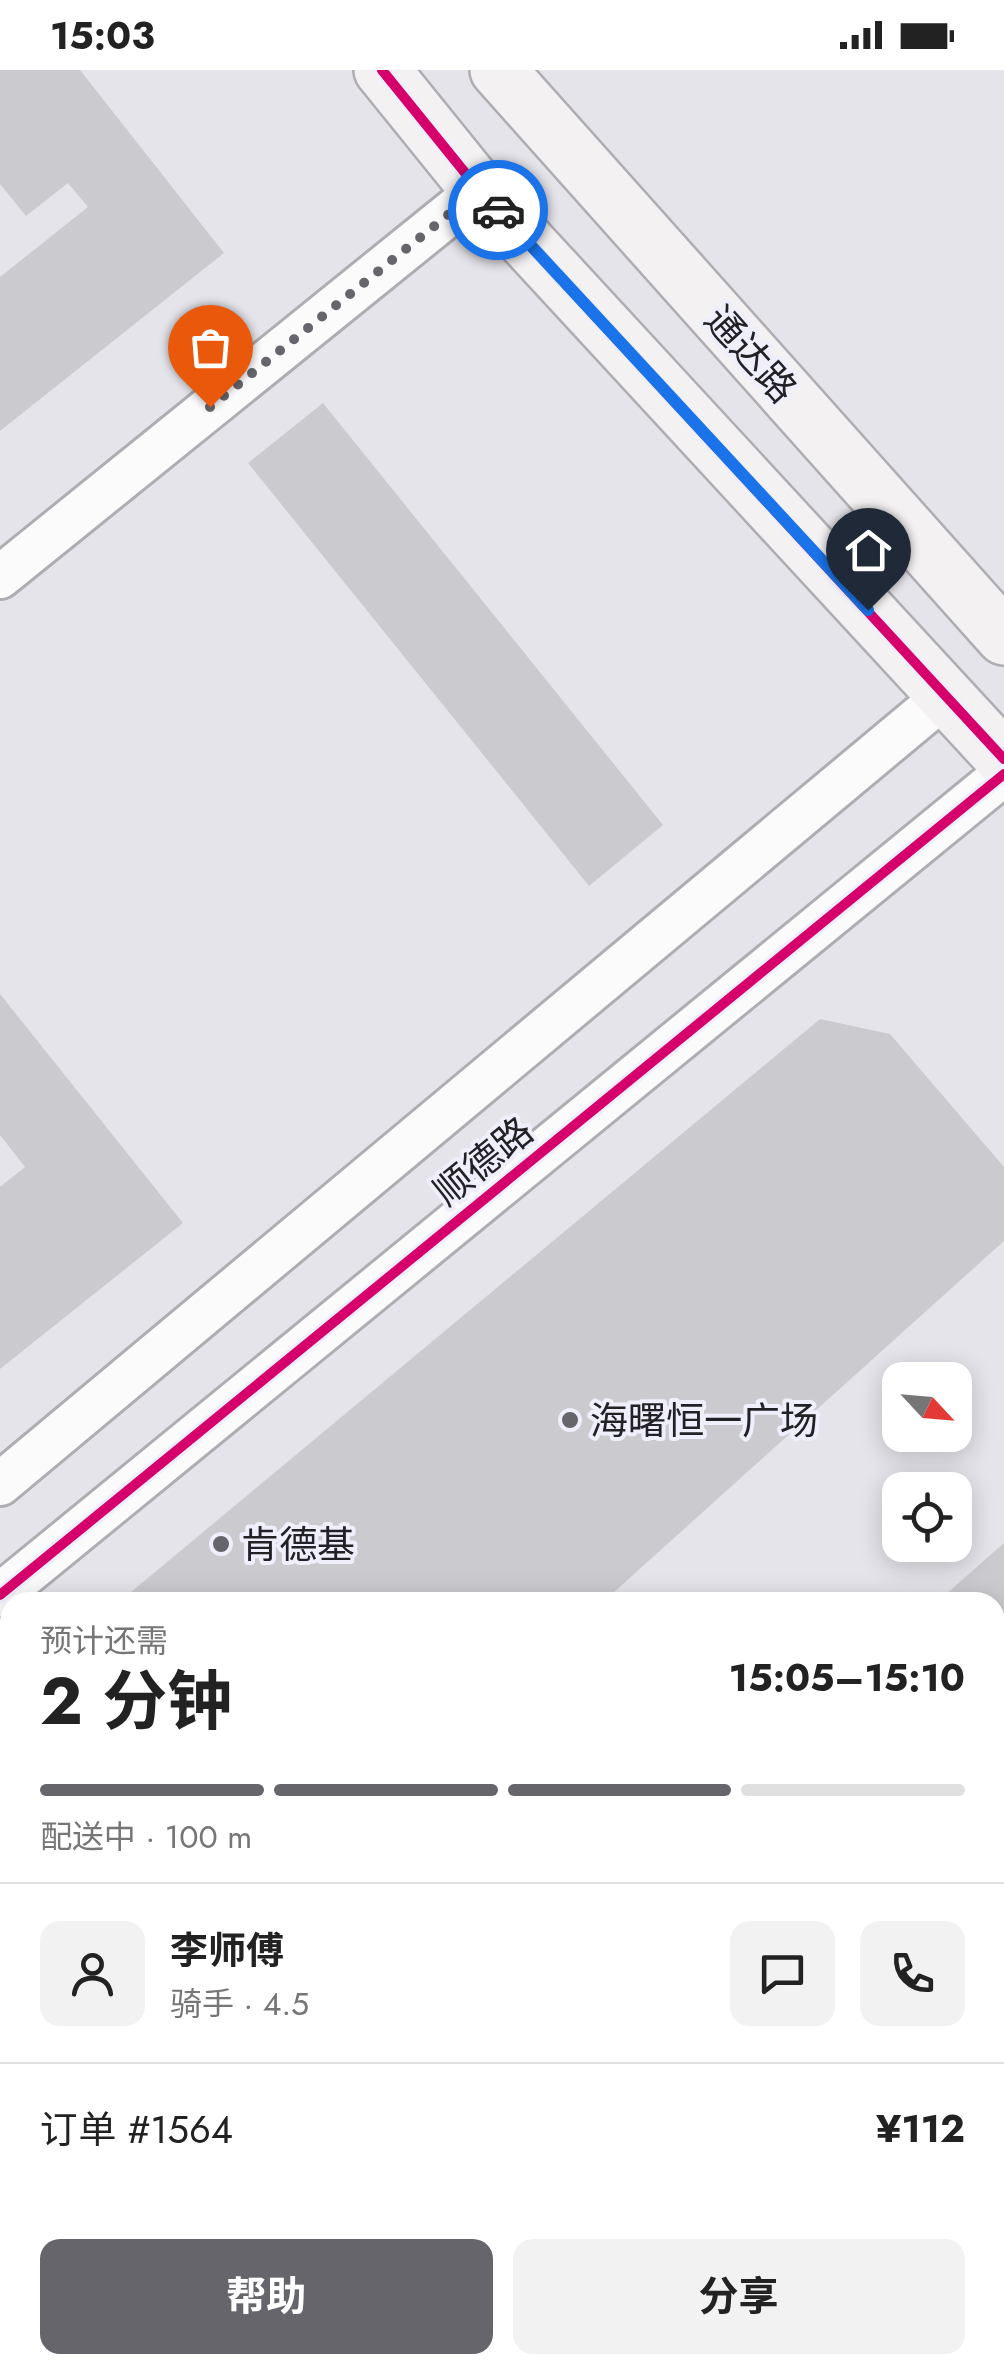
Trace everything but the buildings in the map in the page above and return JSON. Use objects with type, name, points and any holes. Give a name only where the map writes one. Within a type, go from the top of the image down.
[{"type":"street","points":[[382,70],[479,190],[1004,759]]},
{"type":"street","name":"通达路","points":[[498,70],[1004,637]]},
{"type":"street","points":[[0,576],[479,190]]},
{"type":"street","name":"顺德路","points":[[0,1484],[946,694]]},
{"type":"street","name":"顺德路","points":[[4,1592],[1004,774]]},
{"type":"cycle path","points":[[382,70],[479,190],[1004,759]]},
{"type":"cycle path","points":[[4,1592],[1004,774]]},
{"type":"way so far","points":[[210,407],[479,190],[498,210]]},
{"type":"place","name":"海曙恒一广场","points":[[570,1420]]},
{"type":"place","name":"肯德基","points":[[221,1544]]},
{"type":"route","points":[[498,210],[868,610]]}]
